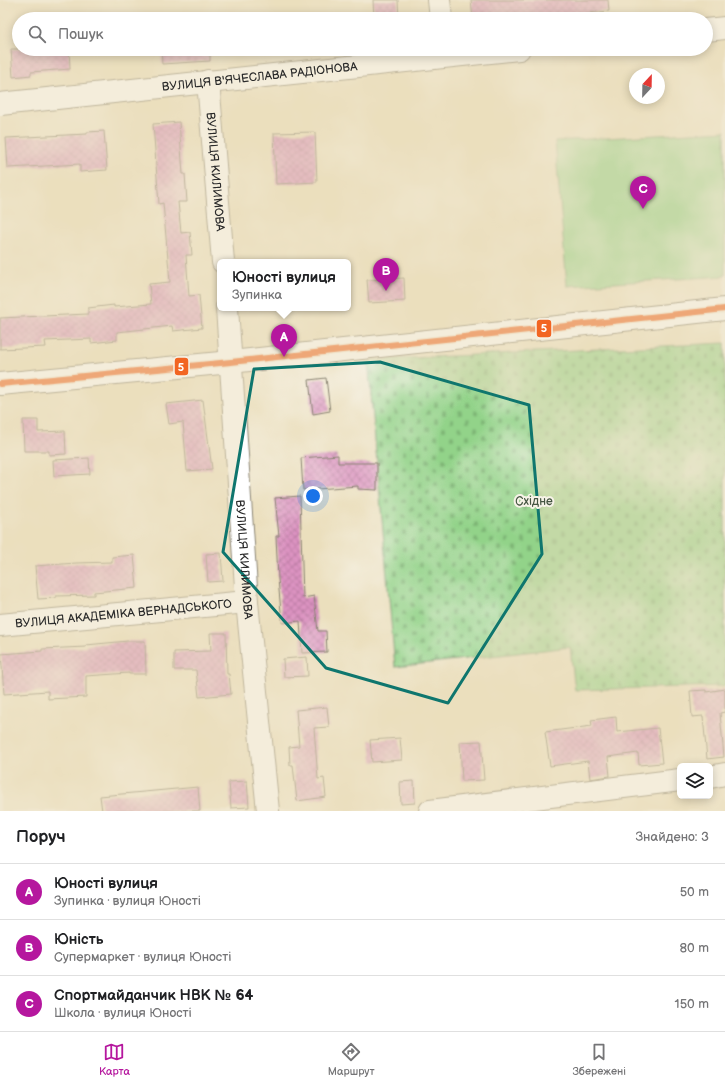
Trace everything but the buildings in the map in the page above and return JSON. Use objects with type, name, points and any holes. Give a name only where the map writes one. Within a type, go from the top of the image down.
[{"type":"street","points":[[439,0],[440,12]]},
{"type":"street","points":[[713,29],[725,28]]},
{"type":"street","name":"ВУЛИЦЯ В'ЯЧЕСЛАВА РАДІОНОВА","points":[[0,104],[419,56]]},
{"type":"street","name":"ВУЛИЦЯ КИЛИМОВА","points":[[208,81],[223,259]]},
{"type":"street","points":[[0,384],[231,362],[725,309]]},
{"type":"street","name":"ВУЛИЦЯ КИЛИМОВА","points":[[227,311],[247,602],[268,811]]},
{"type":"street","name":"ВУЛИЦЯ АКАДЕМІКА ВЕРНАДСЬКОГО","points":[[0,625],[247,602]]},
{"type":"street","points":[[713,776],[725,774]]},
{"type":"street","points":[[430,811],[677,780]]},
{"type":"highlighted area","points":[[380,362],[529,405],[542,554],[448,703],[326,668],[223,552],[254,369]]},
{"type":"green space","points":[[725,131],[725,276],[567,286],[555,141]]},
{"type":"green space","name":"Східне","points":[[725,343],[725,686],[575,690],[570,647],[395,667],[368,360]]},
{"type":"transit line","name":"5","points":[[0,384],[231,362],[725,309]]},
{"type":"place","name":"Спортмайданчик НВК № 64","points":[[643,209]]},
{"type":"place","name":"Юність","points":[[386,291]]},
{"type":"place","name":"Юності вулиця","points":[[284,357]]}]
